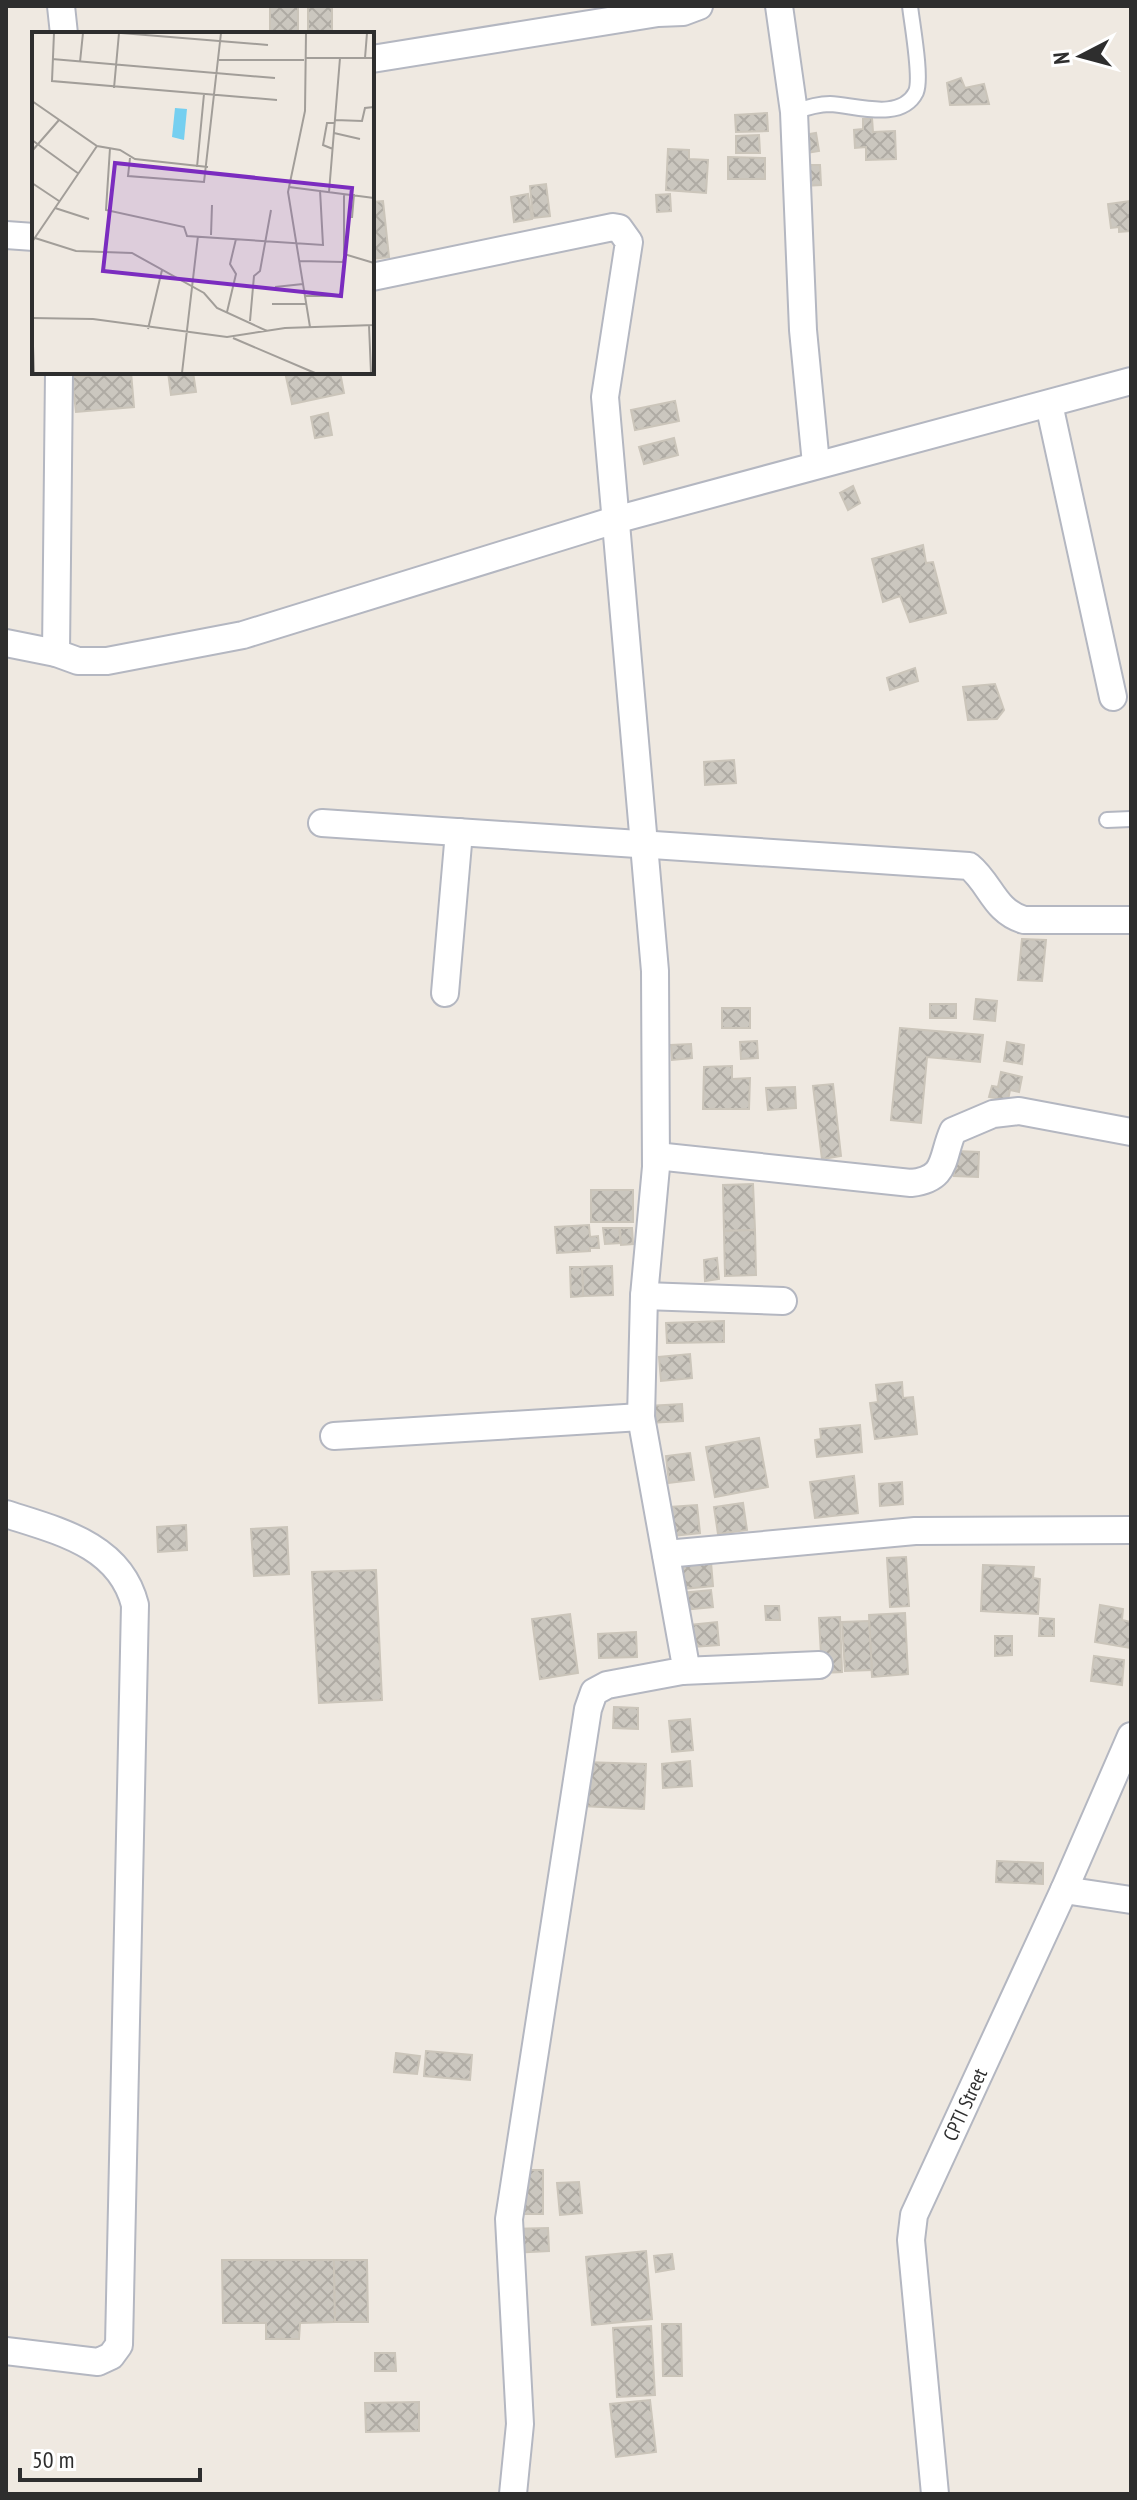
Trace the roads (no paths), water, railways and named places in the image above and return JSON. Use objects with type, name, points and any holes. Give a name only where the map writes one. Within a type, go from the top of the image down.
[{"type":"street","points":[[61,6],[64,32]]},
{"type":"street","points":[[374,59],[658,13],[683,12],[699,6]]},
{"type":"street","points":[[779,6],[794,112],[803,330],[816,464]]},
{"type":"street","points":[[374,277],[613,227],[621,230],[629,242],[605,397],[655,971],[656,1156],[644,1296],[641,1417],[685,1655],[682,1671]]},
{"type":"street","points":[[6,235],[32,237]]},
{"type":"street","points":[[56,653],[59,374]]},
{"type":"street","points":[[6,643],[56,653],[78,661],[107,661],[243,635],[615,520],[1131,381]]},
{"type":"street","points":[[1049,404],[1113,697]]},
{"type":"street","points":[[322,823],[969,866],[979,874],[996,901],[1011,916],[1024,920],[1131,920]]},
{"type":"street","points":[[445,993],[459,832]]},
{"type":"street","points":[[656,1156],[911,1183],[926,1181],[937,1174],[953,1131],[993,1114],[1019,1111],[1131,1132]]},
{"type":"street","points":[[644,1296],[783,1301]]},
{"type":"street","points":[[334,1436],[641,1417]]},
{"type":"street","points":[[6,1514],[61,1531],[101,1552],[131,1589],[135,1605],[119,2345],[111,2356],[98,2362],[6,2351]]},
{"type":"street","points":[[666,1554],[915,1531],[1131,1530]]},
{"type":"street","points":[[513,2494],[520,2424],[509,2219],[588,1709],[594,1692],[607,1685],[682,1671],[819,1665]]},
{"type":"street","name":"CPTI Street","points":[[935,2494],[911,2229],[914,2215],[1064,1890],[1131,1736]]},
{"type":"street","points":[[1064,1890],[1131,1900]]},
{"type":"lane","points":[[794,112],[829,104],[889,110],[906,104],[917,91],[910,6]]},
{"type":"lane","points":[[1107,820],[1131,819]]}]
